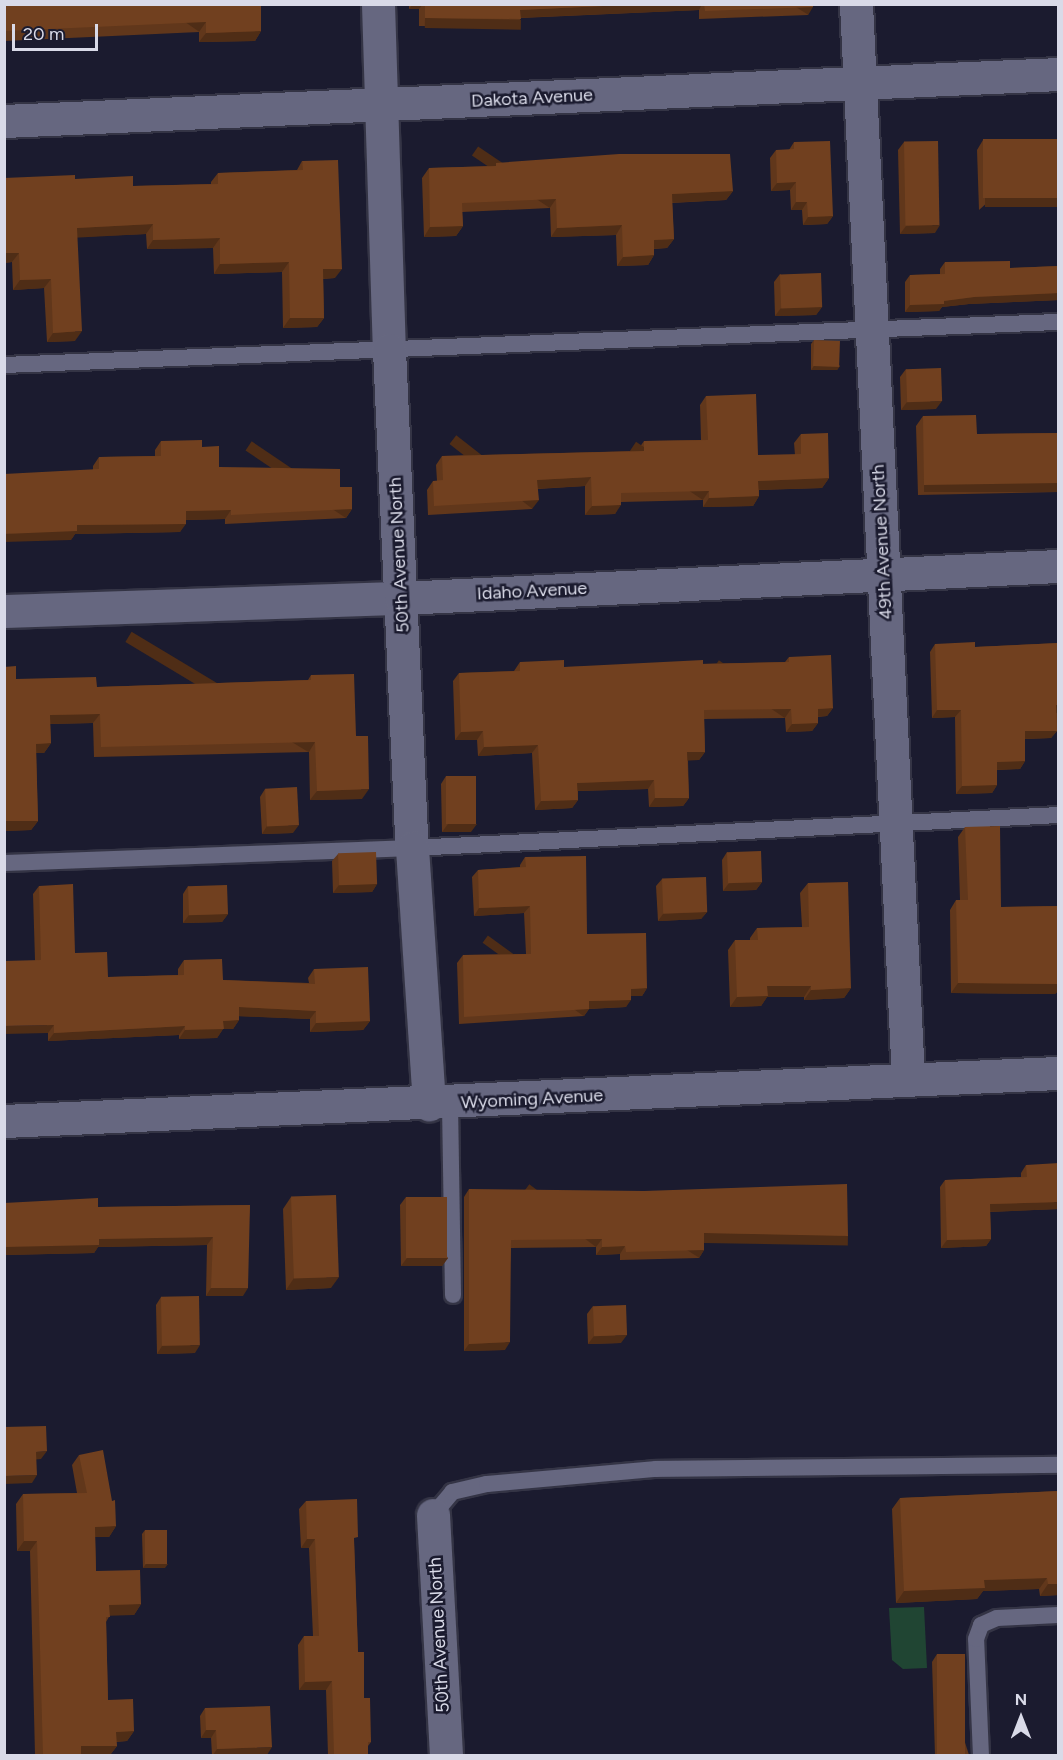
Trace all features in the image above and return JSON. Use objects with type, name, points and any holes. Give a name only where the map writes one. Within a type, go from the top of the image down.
[{"type":"street","name":"50th Avenue North","points":[[378,4],[389,350],[412,848],[440,1104]]},
{"type":"street","name":"49th Avenue North","points":[[856,4],[908,1080]]},
{"type":"street","name":"Dakota Avenue","points":[[4,121],[1059,74]]},
{"type":"street","name":"Idaho Avenue","points":[[4,610],[401,598],[1059,566]]},
{"type":"street","name":"Wyoming Avenue","points":[[4,1121],[440,1104],[1059,1073]]},
{"type":"street","name":"50th Avenue North","points":[[433,1515],[446,1755]]},
{"type":"lane","points":[[4,365],[1059,322]]},
{"type":"lane","points":[[4,863],[412,848],[896,821],[1059,815]]},
{"type":"lane","points":[[440,1104],[453,1295]]},
{"type":"lane","points":[[433,1515],[452,1492],[486,1484],[645,1470],[1059,1465]]},
{"type":"lane","points":[[981,1755],[976,1639],[981,1626],[998,1618],[1059,1615]]},
{"type":"green space","points":[[924,1607],[927,1668],[903,1669],[892,1660],[889,1608]]},
{"type":"building","points":[[4,4],[261,4],[261,31],[206,33],[206,22],[4,31]]},
{"type":"building","points":[[425,4],[645,4],[520,10],[521,19],[425,18]]},
{"type":"building","points":[[704,4],[813,4],[813,7],[705,11]]},
{"type":"building","points":[[983,139],[1058,139],[1058,198],[983,198]]},
{"type":"building","points":[[830,141],[833,216],[808,217],[807,202],[796,202],[796,182],[777,183],[776,150],[794,149],[794,142]]},
{"type":"building","points":[[938,141],[939,225],[905,226],[904,142]]},
{"type":"building","points":[[619,154],[730,154],[733,191],[672,194],[674,239],[654,240],[654,255],[623,257],[622,225],[557,228],[556,199],[462,203],[463,226],[430,227],[429,168],[496,166],[496,163]]},
{"type":"building","points":[[338,160],[342,269],[323,269],[324,318],[290,318],[289,262],[220,264],[220,238],[153,240],[153,224],[77,228],[82,331],[53,333],[51,279],[20,280],[19,253],[4,253],[4,178],[75,175],[75,179],[133,176],[133,186],[218,184],[218,173],[303,170],[302,161]]},
{"type":"building","points":[[1010,261],[1010,268],[1059,266],[1059,293],[974,297],[944,301],[944,304],[910,305],[910,275],[945,274],[945,262]]},
{"type":"building","points":[[821,273],[822,307],[781,308],[780,274]]},
{"type":"building","points":[[814,340],[840,341],[839,367],[813,366]]},
{"type":"building","points":[[941,368],[942,401],[907,402],[906,369]]},
{"type":"building","points":[[756,394],[758,455],[801,454],[801,434],[828,433],[829,478],[758,481],[759,496],[709,498],[709,491],[621,493],[621,505],[592,506],[591,477],[537,480],[539,500],[434,506],[433,481],[443,480],[442,456],[644,451],[644,441],[708,440],[706,396]]},
{"type":"building","points":[[976,415],[977,434],[1059,433],[1059,483],[924,485],[923,416]]},
{"type":"building","points":[[202,440],[202,447],[219,446],[219,467],[340,469],[340,487],[352,487],[352,509],[231,515],[231,510],[186,511],[186,524],[77,525],[77,531],[4,534],[4,474],[99,469],[99,457],[161,456],[161,441]]},
{"type":"building","points":[[975,642],[975,647],[1059,643],[1057,731],[1025,731],[1025,761],[997,762],[997,785],[962,786],[961,710],[937,710],[935,644]]},
{"type":"building","points":[[831,655],[833,708],[818,709],[818,723],[792,724],[791,709],[704,710],[705,752],[687,752],[689,798],[655,798],[654,780],[577,783],[578,800],[541,801],[538,745],[484,747],[483,731],[461,732],[459,673],[520,671],[520,662],[564,660],[564,667],[703,660],[703,664],[789,662],[789,657]]},
{"type":"building","points":[[16,666],[16,679],[96,677],[97,687],[311,680],[311,675],[354,674],[356,736],[368,736],[369,789],[317,791],[315,742],[101,747],[100,714],[50,715],[51,743],[36,744],[38,821],[4,821],[4,667]]},
{"type":"building","points":[[446,776],[476,776],[476,824],[446,824]]},
{"type":"building","points":[[297,787],[299,825],[267,827],[265,789]]},
{"type":"building","points":[[1000,826],[1001,907],[1059,906],[1059,984],[958,983],[956,900],[968,900],[965,827]]},
{"type":"building","points":[[761,851],[762,882],[728,883],[727,852]]},
{"type":"building","points":[[376,852],[377,884],[339,885],[338,853]]},
{"type":"building","points":[[586,856],[587,934],[646,933],[647,988],[631,989],[631,1000],[589,1001],[589,1009],[464,1017],[463,955],[531,954],[530,906],[479,908],[478,870],[526,867],[525,857]]},
{"type":"building","points":[[706,877],[707,912],[663,914],[662,879]]},
{"type":"building","points":[[848,882],[851,988],[811,990],[811,986],[767,986],[768,996],[737,997],[735,940],[758,940],[757,928],[809,927],[808,883]]},
{"type":"building","points":[[73,884],[75,953],[107,952],[108,977],[184,975],[184,960],[222,959],[223,980],[315,984],[314,969],[368,967],[370,1021],[316,1023],[316,1011],[239,1007],[239,1020],[223,1021],[224,1029],[185,1030],[185,1026],[54,1033],[54,1025],[4,1026],[4,961],[41,960],[39,886]]},
{"type":"building","points":[[227,885],[228,914],[189,915],[188,886]]},
{"type":"building","points":[[1059,1163],[1059,1202],[990,1204],[991,1239],[947,1240],[945,1180],[1027,1177],[1026,1165]]},
{"type":"building","points":[[847,1184],[848,1236],[704,1233],[704,1250],[626,1252],[625,1246],[602,1247],[602,1239],[511,1240],[510,1342],[469,1344],[469,1189],[644,1191]]},
{"type":"building","points":[[336,1195],[339,1277],[294,1279],[291,1197]]},
{"type":"building","points":[[406,1197],[447,1197],[447,1258],[406,1258]]},
{"type":"building","points":[[98,1198],[98,1207],[250,1205],[248,1288],[211,1288],[213,1237],[99,1239],[99,1245],[4,1247],[4,1203]]},
{"type":"building","points":[[199,1296],[200,1345],[162,1346],[161,1297]]},
{"type":"building","points":[[626,1305],[627,1335],[594,1336],[593,1306]]},
{"type":"building","points":[[46,1426],[47,1451],[36,1452],[37,1475],[5,1476],[4,1427]]},
{"type":"building","points":[[103,1450],[112,1501],[115,1500],[116,1526],[95,1527],[96,1571],[140,1570],[141,1604],[109,1605],[110,1617],[106,1617],[108,1700],[133,1699],[134,1731],[116,1732],[117,1746],[81,1746],[81,1755],[43,1755],[37,1541],[24,1541],[23,1494],[87,1493],[79,1455]]},
{"type":"building","points":[[1059,1491],[1059,1584],[1048,1584],[1047,1578],[984,1580],[985,1588],[904,1591],[900,1498]]},
{"type":"building","points":[[357,1499],[358,1537],[354,1538],[358,1652],[364,1652],[364,1698],[370,1698],[371,1742],[368,1742],[368,1755],[334,1755],[332,1681],[305,1682],[304,1636],[319,1636],[315,1539],[307,1539],[306,1501]]},
{"type":"building","points":[[145,1530],[167,1530],[167,1564],[145,1564]]},
{"type":"building","points":[[937,1654],[965,1654],[965,1755],[937,1755]]},
{"type":"building","points":[[270,1706],[272,1747],[217,1749],[216,1730],[206,1730],[205,1708]]}]
